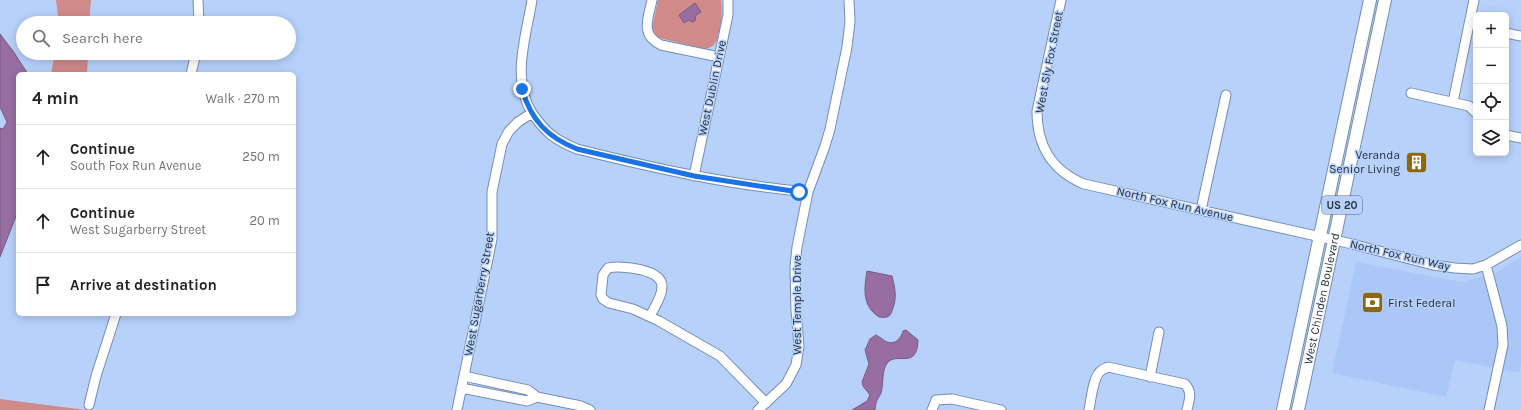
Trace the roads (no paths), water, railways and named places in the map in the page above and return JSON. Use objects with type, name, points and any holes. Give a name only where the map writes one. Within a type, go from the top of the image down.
[{"type":"main road","name":"West Chinden Boulevard","points":[[1283,410],[1321,237],[1370,0]]},
{"type":"main road","name":"West Chinden Boulevard","points":[[1298,410],[1385,0]]},
{"type":"street","points":[[198,0],[199,16]]},
{"type":"street","points":[[532,0],[520,67],[522,89],[526,104],[544,130],[562,143],[577,149],[694,176],[782,190],[808,192]]},
{"type":"street","points":[[652,0],[647,21],[647,30],[648,37],[653,42],[719,57]]},
{"type":"street","name":"West Dublin Drive","points":[[694,176],[728,15],[728,0]]},
{"type":"street","name":"West Temple Drive","points":[[758,410],[786,384],[796,364],[799,346],[796,311],[795,267],[797,248],[808,192],[825,146],[848,47],[850,0]]},
{"type":"street","name":"West Sly Fox Street","points":[[1043,148],[1037,126],[1037,112],[1061,0]]},
{"type":"street","points":[[1453,102],[1472,27],[1474,0]]},
{"type":"street","points":[[1509,34],[1521,36]]},
{"type":"street","points":[[191,72],[194,60]]},
{"type":"street","points":[[1411,93],[1468,106],[1473,110]]},
{"type":"street","points":[[1201,210],[1226,95]]},
{"type":"street","name":"West Sugarberry Street","points":[[457,410],[492,239],[492,192],[502,144],[509,131],[518,122],[532,113]]},
{"type":"street","points":[[1509,136],[1521,138]]},
{"type":"street","name":"North Fox Run Avenue","points":[[1043,148],[1050,160],[1058,168],[1065,174],[1084,184],[1321,237]]},
{"type":"street","name":"North Fox Run Way","points":[[1321,237],[1440,266],[1473,269],[1486,265],[1521,244]]},
{"type":"street","points":[[1486,265],[1502,326],[1503,345],[1489,410]]},
{"type":"street","points":[[650,316],[660,296],[662,287],[661,281],[657,276],[646,271],[621,267],[608,268],[603,274],[601,295],[603,299],[609,303],[633,309],[650,316],[720,356],[766,403]]},
{"type":"street","points":[[89,405],[96,376],[115,316]]},
{"type":"street","points":[[1150,377],[1159,332]]},
{"type":"street","points":[[1089,410],[1094,382],[1101,370],[1108,367],[1185,384],[1190,389],[1187,410]]},
{"type":"street","points":[[464,376],[528,390],[537,397],[581,406],[590,410]]},
{"type":"street","points":[[462,388],[527,401],[537,397]]},
{"type":"street","points":[[932,410],[936,400],[952,399],[1001,410]]},
{"type":"place","name":"Veranda Senior Living","points":[[1416,162]]},
{"type":"place","name":"First Federal","points":[[1373,303]]}]
